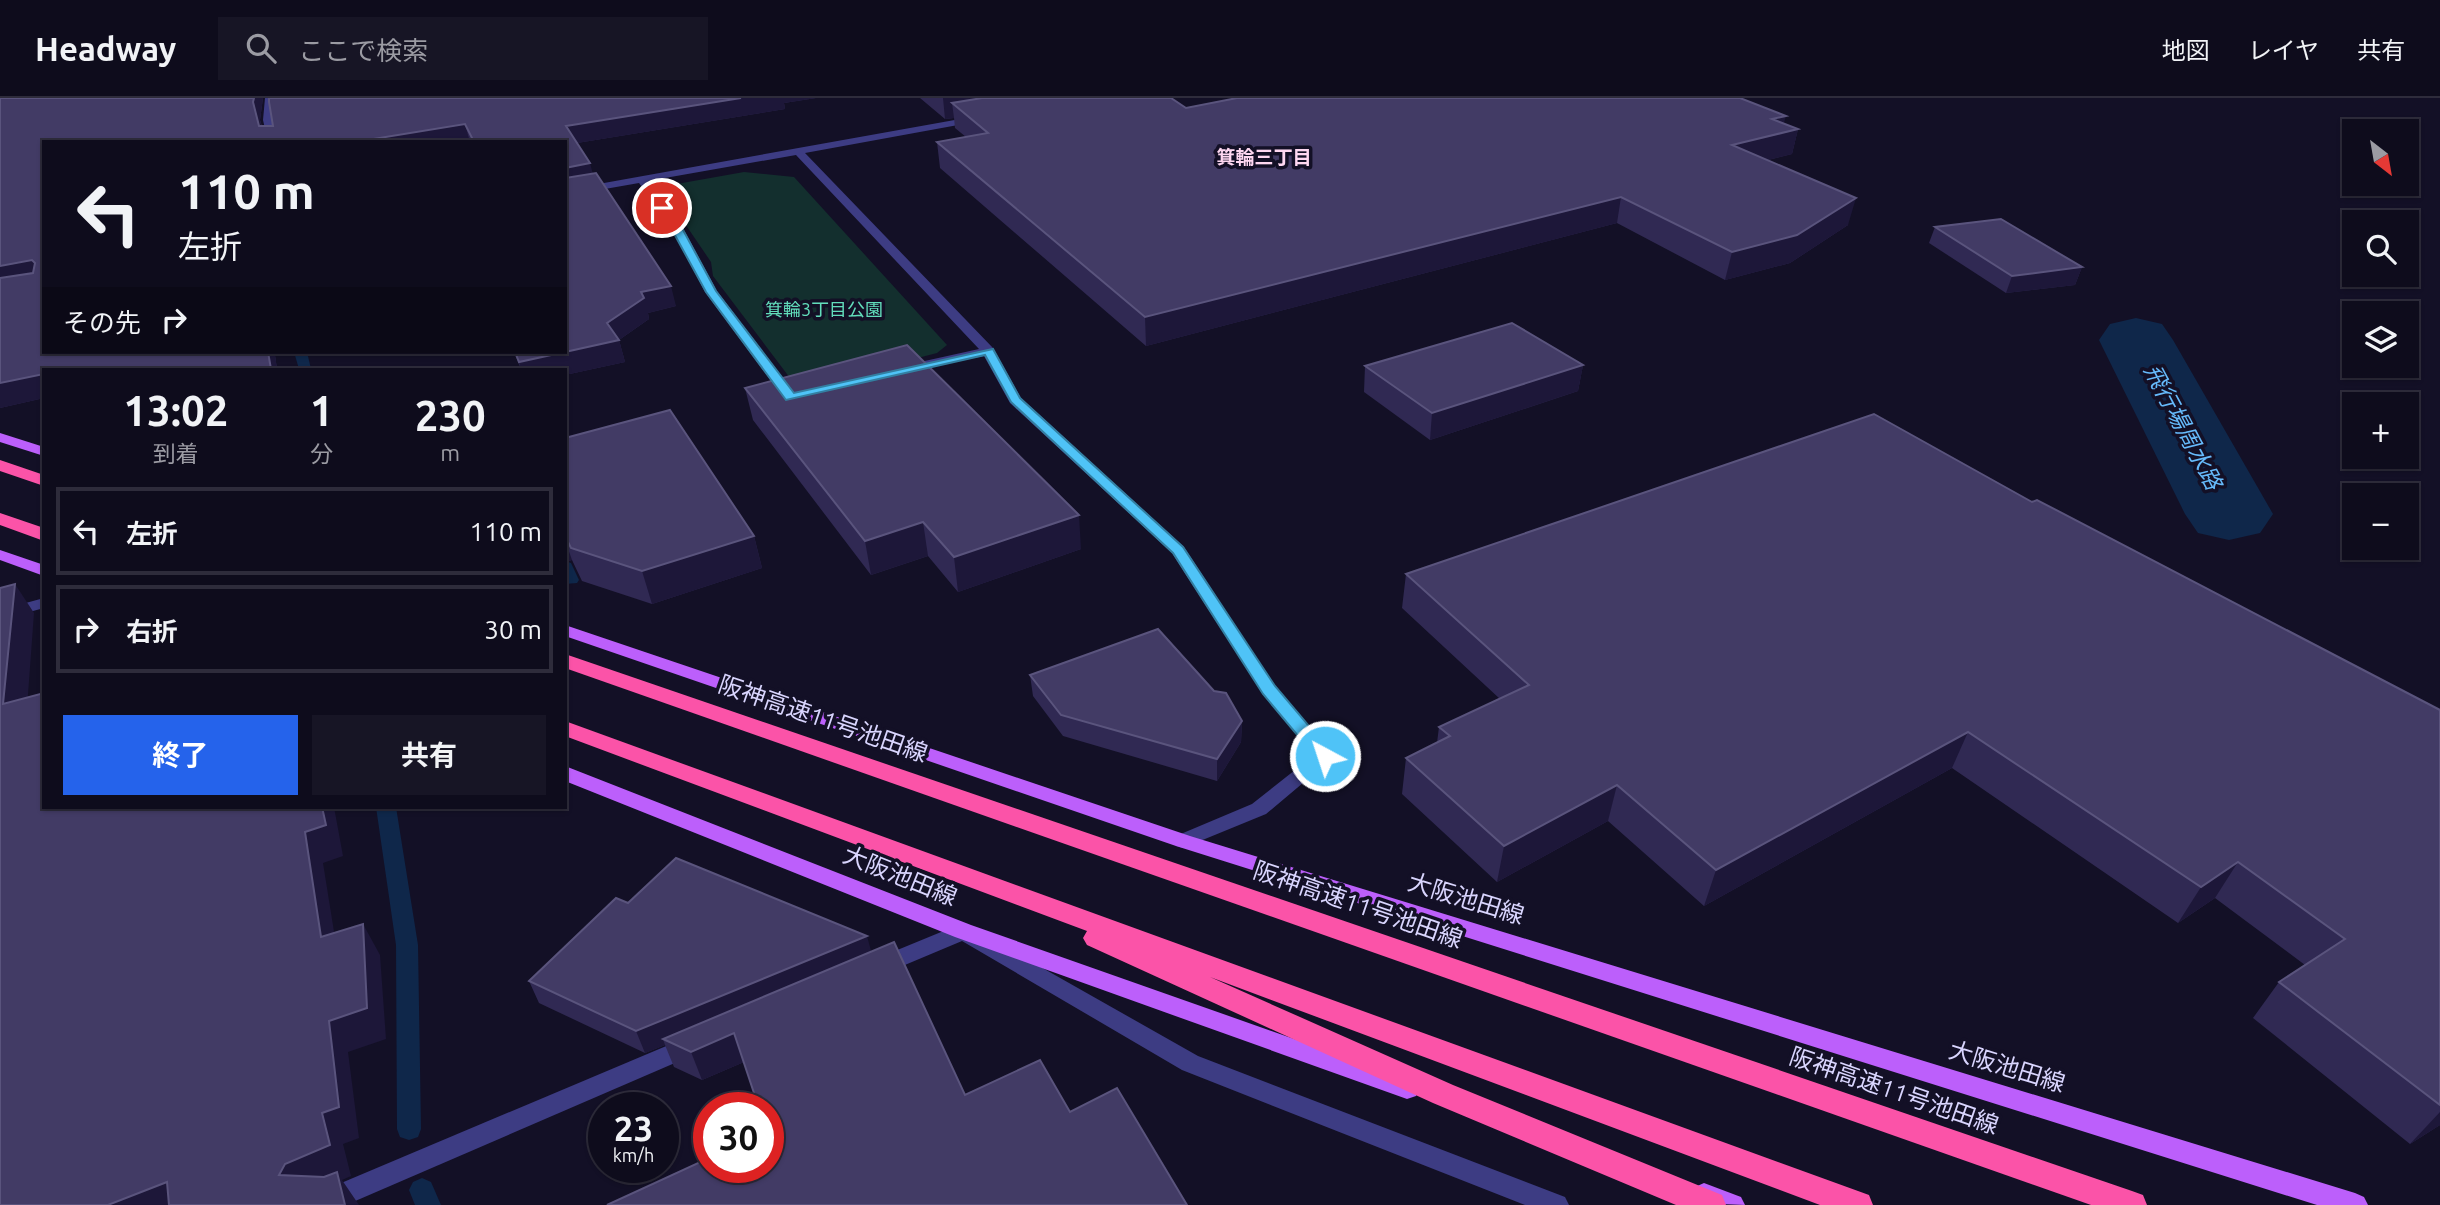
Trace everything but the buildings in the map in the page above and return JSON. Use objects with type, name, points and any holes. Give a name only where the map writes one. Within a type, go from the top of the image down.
[{"type":"highway","points":[[0,466],[42,480]]},
{"type":"highway","points":[[0,519],[42,535]]},
{"type":"highway","name":"阪神高速11号池田線","points":[[567,662],[2132,1205]]},
{"type":"highway","points":[[567,729],[1858,1205]]},
{"type":"highway","points":[[930,863],[1443,1094],[1710,1205]]},
{"type":"main road","points":[[0,437],[42,451]]},
{"type":"main road","points":[[0,555],[42,570]]},
{"type":"main road","name":"大阪池田線","points":[[567,631],[1183,841],[2355,1205]]},
{"type":"main road","name":"大阪池田線","points":[[567,774],[963,931],[1732,1205]]},
{"type":"street","points":[[270,98],[268,120],[273,140]]},
{"type":"street","points":[[567,192],[987,117]]},
{"type":"street","points":[[798,151],[988,351],[1015,400],[1178,550],[1269,690],[1325,756],[1259,809],[1183,841]]},
{"type":"street","points":[[640,179],[677,228],[711,292],[791,398],[803,395]]},
{"type":"street","points":[[892,373],[988,351]]},
{"type":"street","points":[[0,615],[42,604]]},
{"type":"street","points":[[862,974],[963,931],[1190,1063],[1556,1205]]},
{"type":"street","points":[[317,1205],[710,1038]]},
{"type":"green space","name":"箕輪3丁目公園","points":[[744,172],[794,177],[947,345],[937,353],[817,384],[793,382],[713,276],[711,262],[664,193],[671,185]]},
{"type":"waterway","name":"飛行場周水路","points":[[2136,340],[2229,514]]},
{"type":"waterway","points":[[301,354],[305,368]]},
{"type":"waterway","points":[[567,571],[571,580]]},
{"type":"waterway","points":[[386,809],[407,945],[409,1129]]},
{"type":"waterway","points":[[422,1190],[428,1205]]},
{"type":"district","name":"箕輪三丁目","points":[[1264,157]]},
{"type":"route","points":[[662,208],[677,228],[711,292],[791,398],[988,351],[1015,400],[1178,550],[1269,690],[1325,756]]}]
